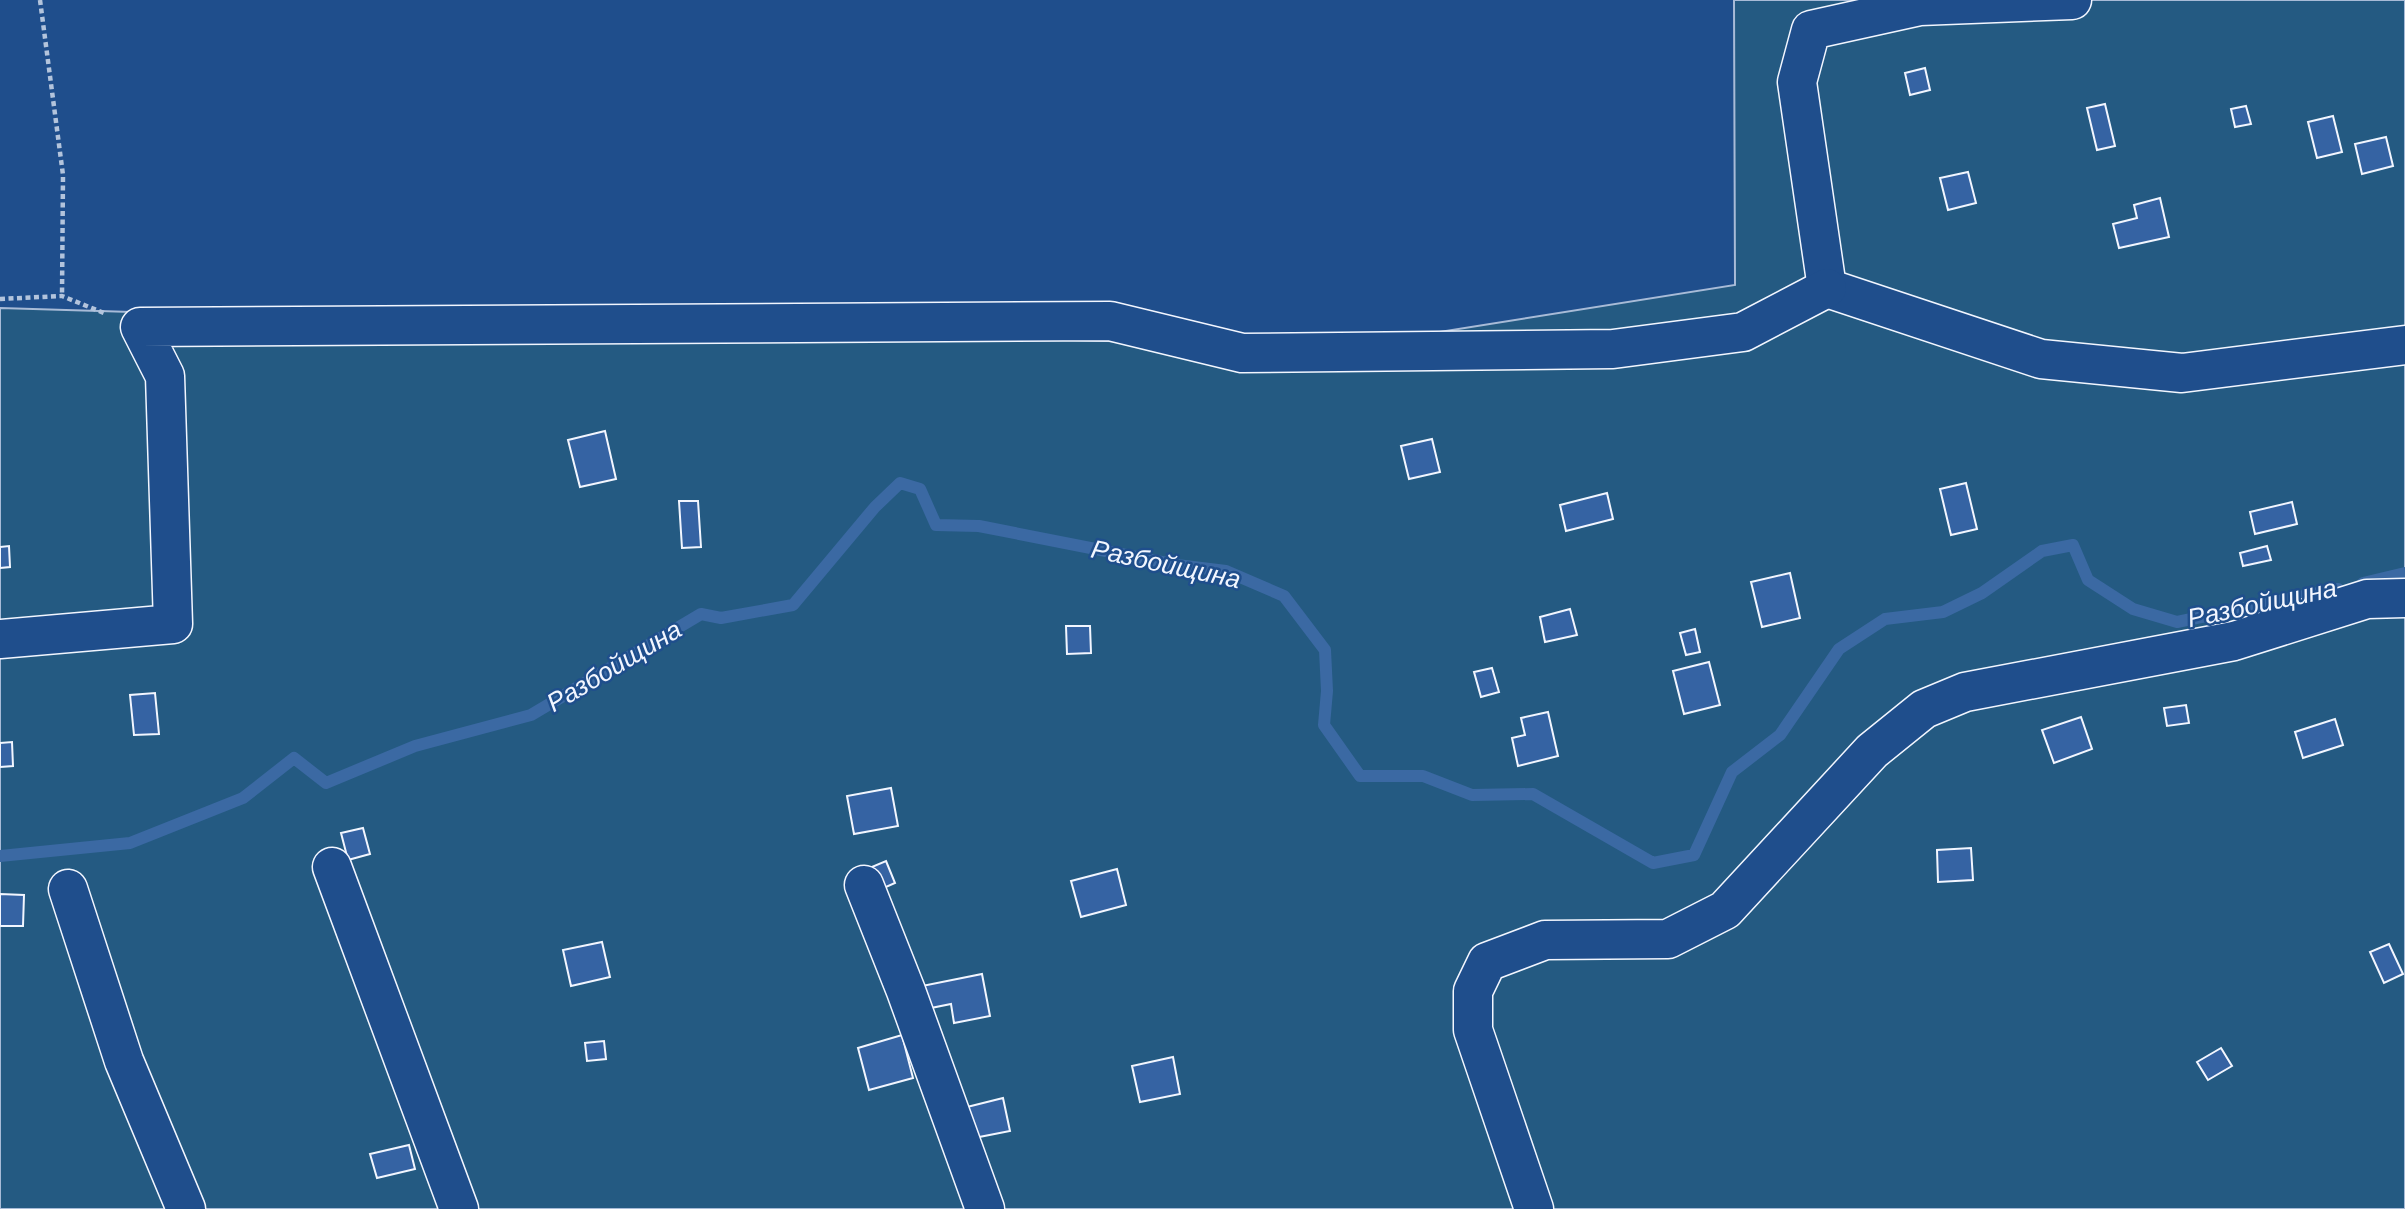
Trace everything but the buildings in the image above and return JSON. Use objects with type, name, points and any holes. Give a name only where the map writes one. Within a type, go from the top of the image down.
[{"type":"lane","points":[[1827,288],[1797,82],[1811,30],[1920,6],[2072,0]]},
{"type":"lane","points":[[0,639],[173,624],[165,376],[140,327],[1110,321],[1242,353],[1614,349],[1743,332],[1827,288],[2041,359],[2182,373],[2405,345]]},
{"type":"lane","points":[[1534,1209],[1473,1030],[1472,991],[1487,962],[1545,940],[1668,939],[1725,909],[1872,751],[1923,709],[1965,691],[2234,641],[2367,599],[2405,598]]},
{"type":"lane","points":[[332,867],[459,1209]]},
{"type":"lane","points":[[864,885],[906,991],[985,1209]]},
{"type":"lane","points":[[68,889],[124,1061],[186,1209]]},
{"type":"path","points":[[40,0],[63,175],[62,296]]},
{"type":"path","points":[[0,299],[62,296],[140,327]]},
{"type":"shaded area","points":[[1734,0],[2405,0],[2405,1209],[0,1209],[0,308],[1339,348],[1735,285]]},
{"type":"waterway","name":"Разбойщина","points":[[0,856],[130,843],[243,798],[294,758],[326,783],[415,746],[531,715],[701,614],[721,618],[793,605],[875,507],[900,483],[920,489],[936,525],[979,526],[1177,565],[1226,571],[1284,596],[1325,650],[1327,691],[1324,725],[1360,776],[1423,776],[1472,795],[1533,794],[1653,863],[1694,855],[1732,772],[1780,735],[1839,649],[1885,619],[1943,612],[1982,593],[2042,551],[2073,545],[2088,580],[2133,609],[2177,622],[2338,589]]},
{"type":"waterway","name":"Разбойщина","points":[[2363,583],[2405,573]]}]
